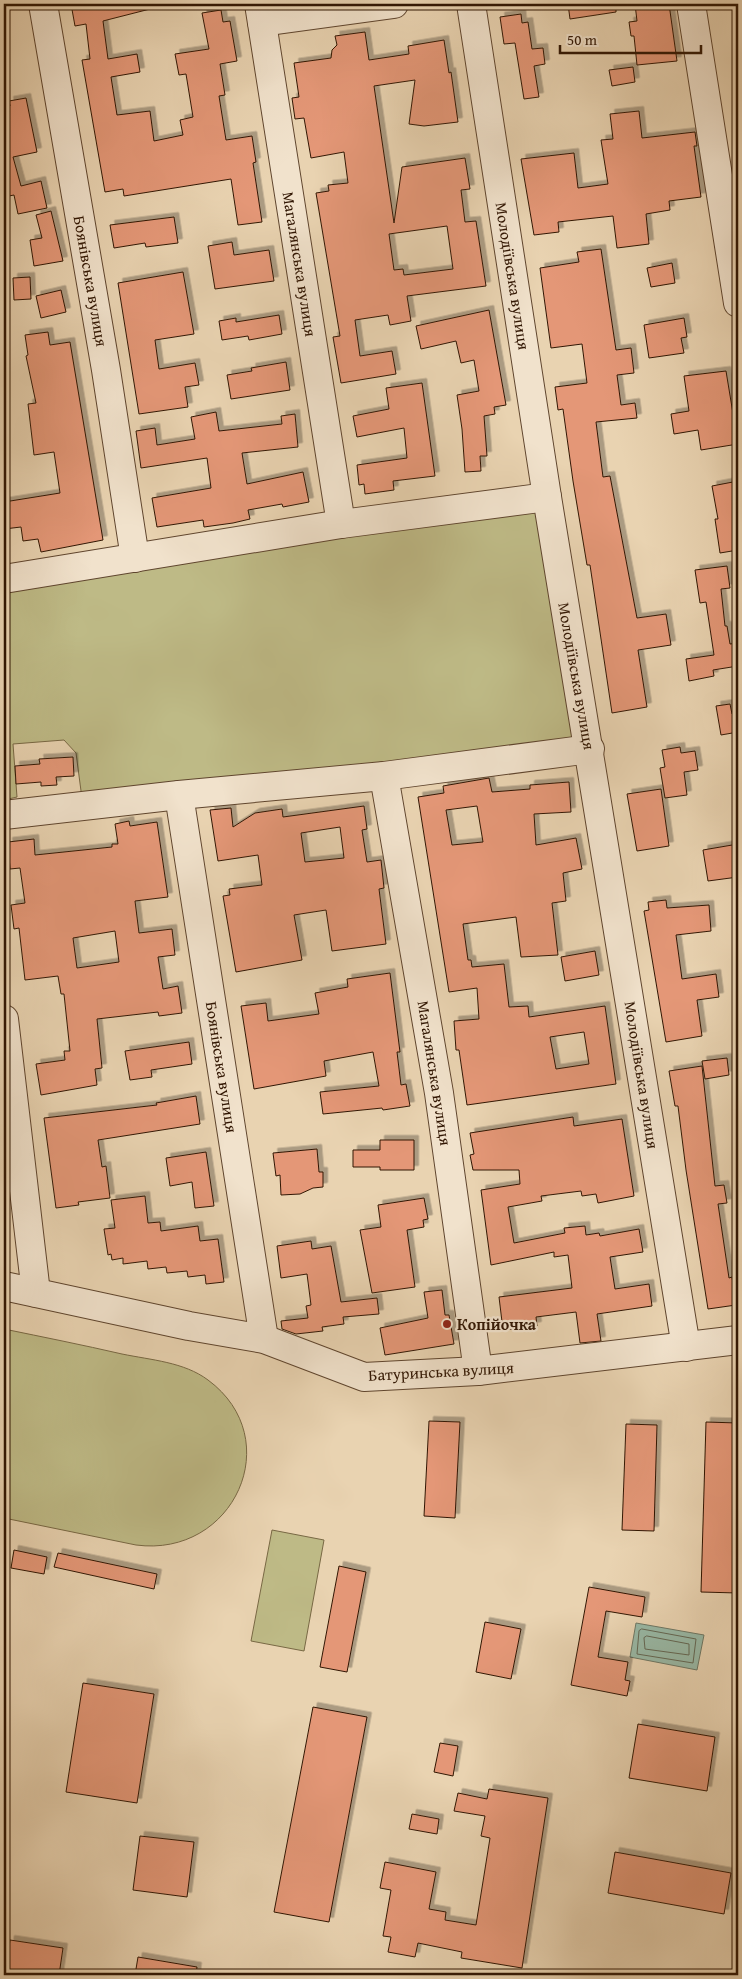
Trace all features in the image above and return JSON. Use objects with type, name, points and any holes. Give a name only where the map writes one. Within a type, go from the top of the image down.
[{"type":"street","name":"Боянівська вулиця","points":[[43,4],[106,370],[135,558]]},
{"type":"street","points":[[260,13],[394,4]]},
{"type":"street","name":"Молодіївська вулиця","points":[[471,4],[547,497],[590,749],[686,1347]]},
{"type":"street","points":[[692,4],[738,303]]},
{"type":"street","name":"Магалянська вулиця","points":[[260,13],[340,524]]},
{"type":"street","points":[[4,579],[340,524],[547,497]]},
{"type":"street","points":[[4,814],[384,776],[590,749]]},
{"type":"street","name":"Магалянська вулиця","points":[[384,776],[439,1093],[478,1371]]},
{"type":"street","name":"Боянівська вулиця","points":[[179,795],[264,1339]]},
{"type":"street","points":[[4,1019],[36,1293]]},
{"type":"street","name":"Батуринська вулиця","points":[[4,1286],[189,1326],[264,1339],[364,1377],[478,1371],[738,1340]]},
{"type":"shaded area","points":[[548,496],[590,749],[83,806],[76,753],[64,740],[13,744],[17,797],[4,800],[4,579]]},
{"type":"shaded area","points":[[4,1329],[167,1362],[189,1369],[208,1380],[232,1405],[244,1432],[246,1462],[239,1490],[223,1514],[200,1533],[171,1544],[136,1545],[4,1518]]},
{"type":"shaded area","points":[[272,1530],[324,1540],[304,1651],[251,1641]]},
{"type":"water","points":[[636,1623],[704,1635],[697,1670],[630,1657]]},
{"type":"building","points":[[71,4],[149,4],[150,9],[103,21],[108,59],[137,54],[140,72],[111,77],[117,115],[150,111],[154,141],[183,135],[180,120],[193,117],[186,74],[179,75],[175,54],[209,49],[202,13],[221,10],[223,22],[230,21],[237,61],[220,64],[225,95],[219,96],[226,140],[252,136],[256,162],[253,163],[262,222],[238,225],[231,179],[124,196],[123,189],[105,192],[82,60],[90,59],[86,24],[75,26]]},
{"type":"building","points":[[568,4],[616,4],[616,12],[570,19]]},
{"type":"building","points":[[635,4],[669,4],[677,61],[637,65],[634,36],[631,36],[629,22],[637,21]]},
{"type":"building","points":[[521,14],[522,23],[528,22],[532,49],[543,48],[545,64],[534,66],[539,97],[524,99],[515,43],[504,44],[500,17]]},
{"type":"building","points":[[365,32],[369,60],[409,54],[408,46],[444,40],[449,73],[451,72],[458,122],[424,126],[409,124],[415,80],[374,86],[394,223],[402,167],[465,158],[470,189],[461,190],[465,222],[476,221],[486,286],[407,296],[411,321],[390,325],[388,315],[355,320],[360,356],[392,351],[396,374],[341,383],[333,337],[340,336],[316,193],[329,191],[328,185],[348,183],[344,152],[311,158],[304,118],[295,119],[292,98],[299,97],[294,63],[331,58],[332,50],[337,45],[335,36]],"holes":[[[447,226],[453,269],[404,275],[403,269],[394,270],[389,234]]]},
{"type":"building","points":[[633,67],[635,82],[612,86],[609,70]]},
{"type":"building","points":[[26,98],[37,152],[13,157],[21,186],[41,181],[47,208],[18,214],[14,195],[4,197],[4,107],[10,106],[9,101]]},
{"type":"building","points":[[639,111],[642,138],[695,132],[697,146],[694,146],[701,197],[669,201],[670,210],[646,214],[649,244],[617,248],[613,216],[558,222],[559,232],[534,235],[521,159],[574,153],[578,188],[608,184],[601,140],[613,139],[610,114]]},
{"type":"building","points":[[51,211],[63,261],[34,266],[30,240],[42,238],[36,215]]},
{"type":"building","points":[[174,217],[178,243],[146,247],[145,243],[114,248],[110,225]]},
{"type":"building","points":[[232,242],[234,255],[269,250],[274,281],[215,289],[208,246]]},
{"type":"building","points":[[601,249],[616,350],[631,348],[634,373],[617,375],[621,405],[635,403],[637,418],[596,422],[603,477],[610,476],[637,618],[666,614],[671,645],[638,650],[647,707],[612,713],[590,565],[587,565],[563,409],[558,410],[555,387],[587,383],[582,344],[551,348],[540,268],[579,262],[577,252]]},
{"type":"building","points":[[672,263],[675,283],[651,287],[647,268]]},
{"type":"building","points":[[183,272],[194,334],[155,340],[159,369],[195,363],[199,385],[185,387],[188,407],[139,414],[118,283]]},
{"type":"building","points":[[30,277],[31,299],[14,300],[13,278]]},
{"type":"building","points":[[61,290],[66,312],[41,318],[36,296]]},
{"type":"building","points":[[489,310],[506,405],[494,407],[495,414],[484,416],[487,456],[480,456],[481,471],[465,472],[457,395],[479,391],[474,360],[461,363],[456,341],[421,349],[416,326]]},
{"type":"building","points":[[279,315],[282,334],[249,340],[248,336],[222,340],[219,321],[236,318],[236,322]]},
{"type":"building","points":[[684,318],[687,337],[681,338],[684,353],[649,358],[644,325]]},
{"type":"building","points":[[48,332],[50,345],[70,342],[103,540],[41,552],[38,539],[23,541],[21,527],[4,529],[4,502],[60,493],[54,452],[34,455],[28,404],[36,403],[26,356],[28,355],[25,335]]},
{"type":"building","points":[[286,362],[290,390],[231,399],[227,375],[252,371],[251,368]]},
{"type":"building","points":[[726,371],[738,444],[701,450],[698,430],[674,434],[671,414],[689,411],[684,376]]},
{"type":"building","points":[[422,383],[435,476],[393,481],[394,490],[365,494],[364,484],[359,485],[357,465],[407,458],[404,428],[357,437],[353,416],[389,409],[386,388]]},
{"type":"building","points":[[216,412],[219,431],[282,424],[281,416],[295,414],[298,447],[242,453],[247,484],[303,472],[309,502],[283,507],[282,504],[248,510],[250,519],[233,523],[204,527],[203,520],[157,527],[152,498],[211,488],[207,458],[141,468],[136,431],[155,428],[157,445],[195,439],[191,417]]},
{"type":"building","points":[[738,481],[738,550],[720,553],[715,519],[718,519],[712,486]]},
{"type":"building","points":[[727,566],[730,588],[721,589],[725,626],[727,626],[730,644],[738,643],[738,666],[713,670],[714,676],[689,681],[686,659],[714,655],[706,602],[700,603],[695,570]]},
{"type":"building","points":[[730,704],[732,714],[738,713],[738,732],[721,735],[716,706]]},
{"type":"building","points":[[680,747],[681,753],[695,751],[698,770],[684,772],[687,795],[665,798],[660,768],[665,767],[662,750]]},
{"type":"building","points":[[73,757],[74,776],[56,777],[57,785],[41,786],[41,782],[16,784],[15,766],[40,764],[39,759]]},
{"type":"building","points":[[489,778],[492,792],[530,789],[530,785],[569,782],[571,812],[534,814],[536,845],[576,838],[582,869],[563,873],[566,901],[552,903],[558,955],[521,957],[516,917],[463,924],[468,960],[471,960],[472,967],[504,964],[509,1007],[528,1006],[529,1017],[605,1006],[616,1084],[467,1105],[459,1050],[456,1050],[454,1021],[479,1019],[477,988],[449,992],[418,797],[444,793],[443,786]],"holes":[[[477,806],[483,842],[452,845],[446,810]],[[584,1032],[589,1064],[556,1069],[550,1037]]]},
{"type":"building","points":[[661,789],[669,846],[637,851],[627,794]]},
{"type":"building","points":[[364,806],[367,829],[362,830],[367,862],[381,860],[384,888],[379,889],[386,944],[332,951],[326,910],[294,915],[302,960],[236,972],[223,896],[230,895],[229,889],[262,885],[258,855],[218,861],[210,810],[231,808],[233,827],[255,813],[282,809],[283,817]],"holes":[[[340,827],[344,858],[305,862],[301,833]]]},
{"type":"building","points":[[129,821],[130,826],[157,822],[168,897],[135,901],[139,933],[172,929],[175,955],[158,957],[163,989],[178,986],[182,1013],[159,1016],[158,1012],[97,1019],[102,1068],[95,1069],[97,1085],[41,1095],[36,1064],[65,1060],[64,1051],[70,1051],[64,994],[61,994],[58,976],[25,980],[19,928],[14,929],[11,905],[25,903],[20,868],[10,869],[8,842],[34,839],[35,855],[112,847],[112,844],[118,844],[115,824]],"holes":[[[115,931],[119,962],[77,968],[73,938]]]},
{"type":"building","points":[[738,844],[738,877],[708,881],[703,850]]},
{"type":"building","points":[[666,900],[667,908],[709,905],[711,931],[676,935],[682,979],[716,974],[719,997],[697,1000],[702,1036],[666,1042],[644,911],[649,910],[648,902]]},
{"type":"building","points":[[595,951],[599,975],[565,981],[561,957]]},
{"type":"building","points":[[390,973],[400,1052],[397,1052],[401,1085],[406,1084],[410,1106],[383,1110],[382,1108],[323,1114],[320,1092],[379,1086],[373,1052],[324,1061],[326,1076],[254,1089],[241,1006],[266,1003],[268,1021],[319,1014],[315,993],[348,987],[347,979]]},
{"type":"building","points":[[189,1042],[192,1064],[151,1070],[152,1077],[130,1080],[125,1051]]},
{"type":"building","points":[[727,1058],[729,1075],[705,1079],[702,1061]]},
{"type":"building","points":[[702,1066],[715,1186],[724,1185],[727,1203],[718,1204],[729,1278],[732,1277],[736,1305],[708,1309],[678,1106],[675,1106],[669,1071]]},
{"type":"building","points":[[196,1096],[200,1124],[98,1140],[102,1167],[106,1166],[110,1198],[78,1202],[79,1205],[56,1208],[44,1118],[157,1105],[156,1103]]},
{"type":"building","points":[[573,1117],[574,1126],[622,1119],[634,1196],[598,1203],[596,1194],[582,1196],[581,1191],[541,1196],[542,1201],[508,1207],[514,1243],[565,1233],[564,1228],[585,1226],[586,1235],[599,1233],[600,1236],[639,1229],[643,1252],[610,1257],[615,1289],[649,1284],[652,1306],[597,1314],[601,1341],[580,1343],[576,1312],[536,1317],[537,1326],[503,1330],[499,1297],[572,1288],[568,1255],[554,1257],[554,1252],[491,1265],[481,1190],[520,1184],[519,1170],[473,1170],[470,1155],[474,1154],[470,1133]]},
{"type":"building","points":[[380,1140],[414,1140],[414,1170],[380,1170],[380,1167],[353,1167],[353,1150],[380,1150]]},
{"type":"building","points":[[317,1149],[319,1172],[323,1172],[323,1187],[313,1188],[300,1194],[281,1195],[280,1175],[276,1176],[273,1153]]},
{"type":"building","points":[[206,1152],[214,1206],[195,1208],[192,1182],[170,1186],[166,1158]]},
{"type":"building","points":[[145,1196],[148,1223],[160,1222],[161,1231],[198,1226],[200,1241],[218,1239],[224,1282],[206,1284],[205,1275],[188,1277],[187,1271],[167,1273],[166,1267],[148,1269],[147,1261],[123,1264],[123,1258],[112,1260],[111,1254],[108,1255],[104,1229],[115,1228],[111,1200]]},
{"type":"building","points":[[424,1198],[428,1219],[423,1220],[424,1227],[407,1230],[415,1287],[372,1293],[360,1230],[381,1227],[378,1205]]},
{"type":"building","points":[[311,1241],[312,1249],[331,1246],[341,1302],[377,1298],[379,1314],[343,1317],[344,1324],[322,1327],[323,1331],[296,1334],[282,1329],[281,1321],[308,1318],[306,1306],[311,1305],[307,1274],[281,1278],[277,1246]]},
{"type":"building","points":[[442,1290],[445,1315],[449,1315],[454,1344],[385,1355],[380,1328],[428,1318],[424,1292]]},
{"type":"building","points":[[429,1421],[460,1422],[455,1518],[424,1516]]},
{"type":"building","points":[[706,1422],[738,1423],[738,1593],[701,1592]]},
{"type":"building","points":[[626,1424],[657,1425],[654,1531],[622,1530]]},
{"type":"building","points":[[14,1550],[47,1557],[44,1574],[11,1568]]},
{"type":"building","points":[[58,1553],[157,1574],[154,1589],[54,1567]]},
{"type":"building","points":[[339,1566],[366,1572],[347,1672],[320,1667]]},
{"type":"building","points":[[589,1587],[645,1597],[642,1617],[606,1611],[598,1657],[628,1662],[625,1680],[630,1681],[627,1696],[571,1685]]},
{"type":"building","points":[[485,1622],[521,1629],[511,1679],[476,1672]]},
{"type":"building","points":[[83,1683],[154,1694],[137,1803],[66,1792]]},
{"type":"building","points":[[313,1707],[367,1717],[329,1922],[274,1912]]},
{"type":"building","points":[[638,1724],[715,1737],[707,1791],[629,1778]]},
{"type":"building","points":[[440,1743],[458,1746],[453,1776],[434,1772]]},
{"type":"building","points":[[489,1789],[548,1798],[522,1968],[461,1958],[462,1952],[418,1943],[415,1957],[388,1952],[391,1937],[383,1936],[391,1890],[380,1888],[385,1862],[436,1872],[429,1909],[446,1912],[445,1920],[476,1925],[490,1838],[481,1836],[485,1816],[454,1811],[458,1793],[487,1799]]},
{"type":"building","points":[[412,1814],[439,1819],[437,1834],[409,1829]]},
{"type":"building","points":[[140,1836],[194,1842],[187,1897],[133,1890]]},
{"type":"building","points":[[615,1852],[731,1873],[724,1914],[608,1893]]},
{"type":"building","points":[[10,1940],[63,1948],[59,1975],[5,1975]]},
{"type":"building","points":[[138,1957],[197,1967],[196,1975],[135,1975]]},
{"type":"place","name":"Копійочка","points":[[447,1324]]}]
